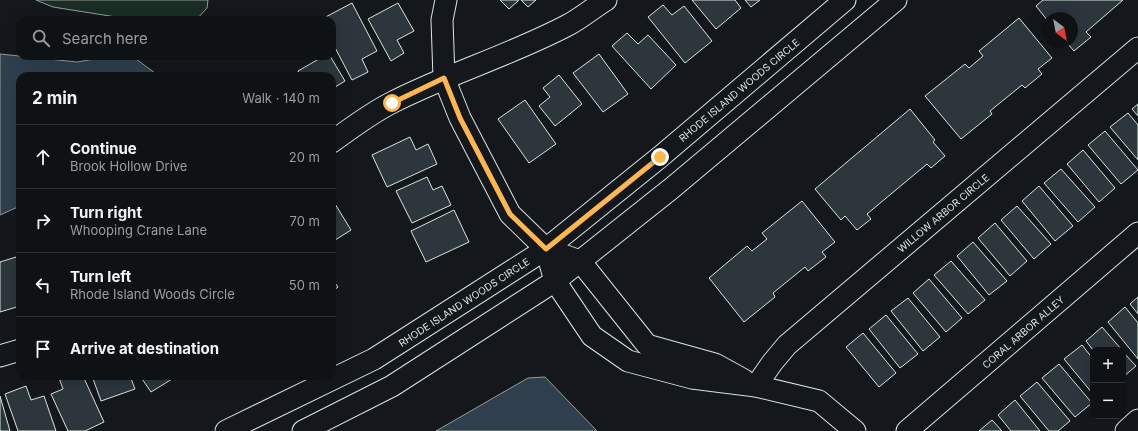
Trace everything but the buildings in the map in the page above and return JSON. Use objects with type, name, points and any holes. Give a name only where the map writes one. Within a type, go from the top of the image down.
[{"type":"street","points":[[446,0],[442,20],[444,78],[460,118],[510,214],[546,249],[580,261],[647,345],[715,364],[756,386]]},
{"type":"street","points":[[336,139],[392,103],[444,78],[526,45],[569,24],[606,0]]},
{"type":"street","name":"RHODE ISLAND WOODS CIRCLE","points":[[336,377],[374,359],[546,249],[660,157],[845,0]]},
{"type":"street","points":[[303,431],[392,386],[555,281],[672,188],[896,0]]},
{"type":"street","name":"WILLOW ARBOR CIRCLE","points":[[756,386],[787,345],[1138,48]]},
{"type":"street","name":"CORAL ARBOR ALLEY","points":[[907,431],[1138,233]]},
{"type":"street","points":[[546,249],[555,281],[592,336],[628,361],[692,378],[756,386],[819,401],[855,431]]},
{"type":"street","points":[[0,356],[16,351]]},
{"type":"street","name":"RHODE ISLAND WOODS CIRCLE","points":[[226,431],[331,380]]},
{"type":"street","points":[[1126,431],[1138,420]]},
{"type":"green space","points":[[36,0],[208,0],[207,8],[200,16],[110,16],[53,7]]},
{"type":"water","points":[[0,54],[16,56],[16,60],[58,60],[77,62],[89,60],[137,60],[154,72],[16,72],[16,208],[0,215]]},
{"type":"water","points":[[545,377],[597,431],[436,431],[528,378]]},
{"type":"route","points":[[392,103],[444,78],[460,118],[510,214],[546,249],[660,157]]}]
